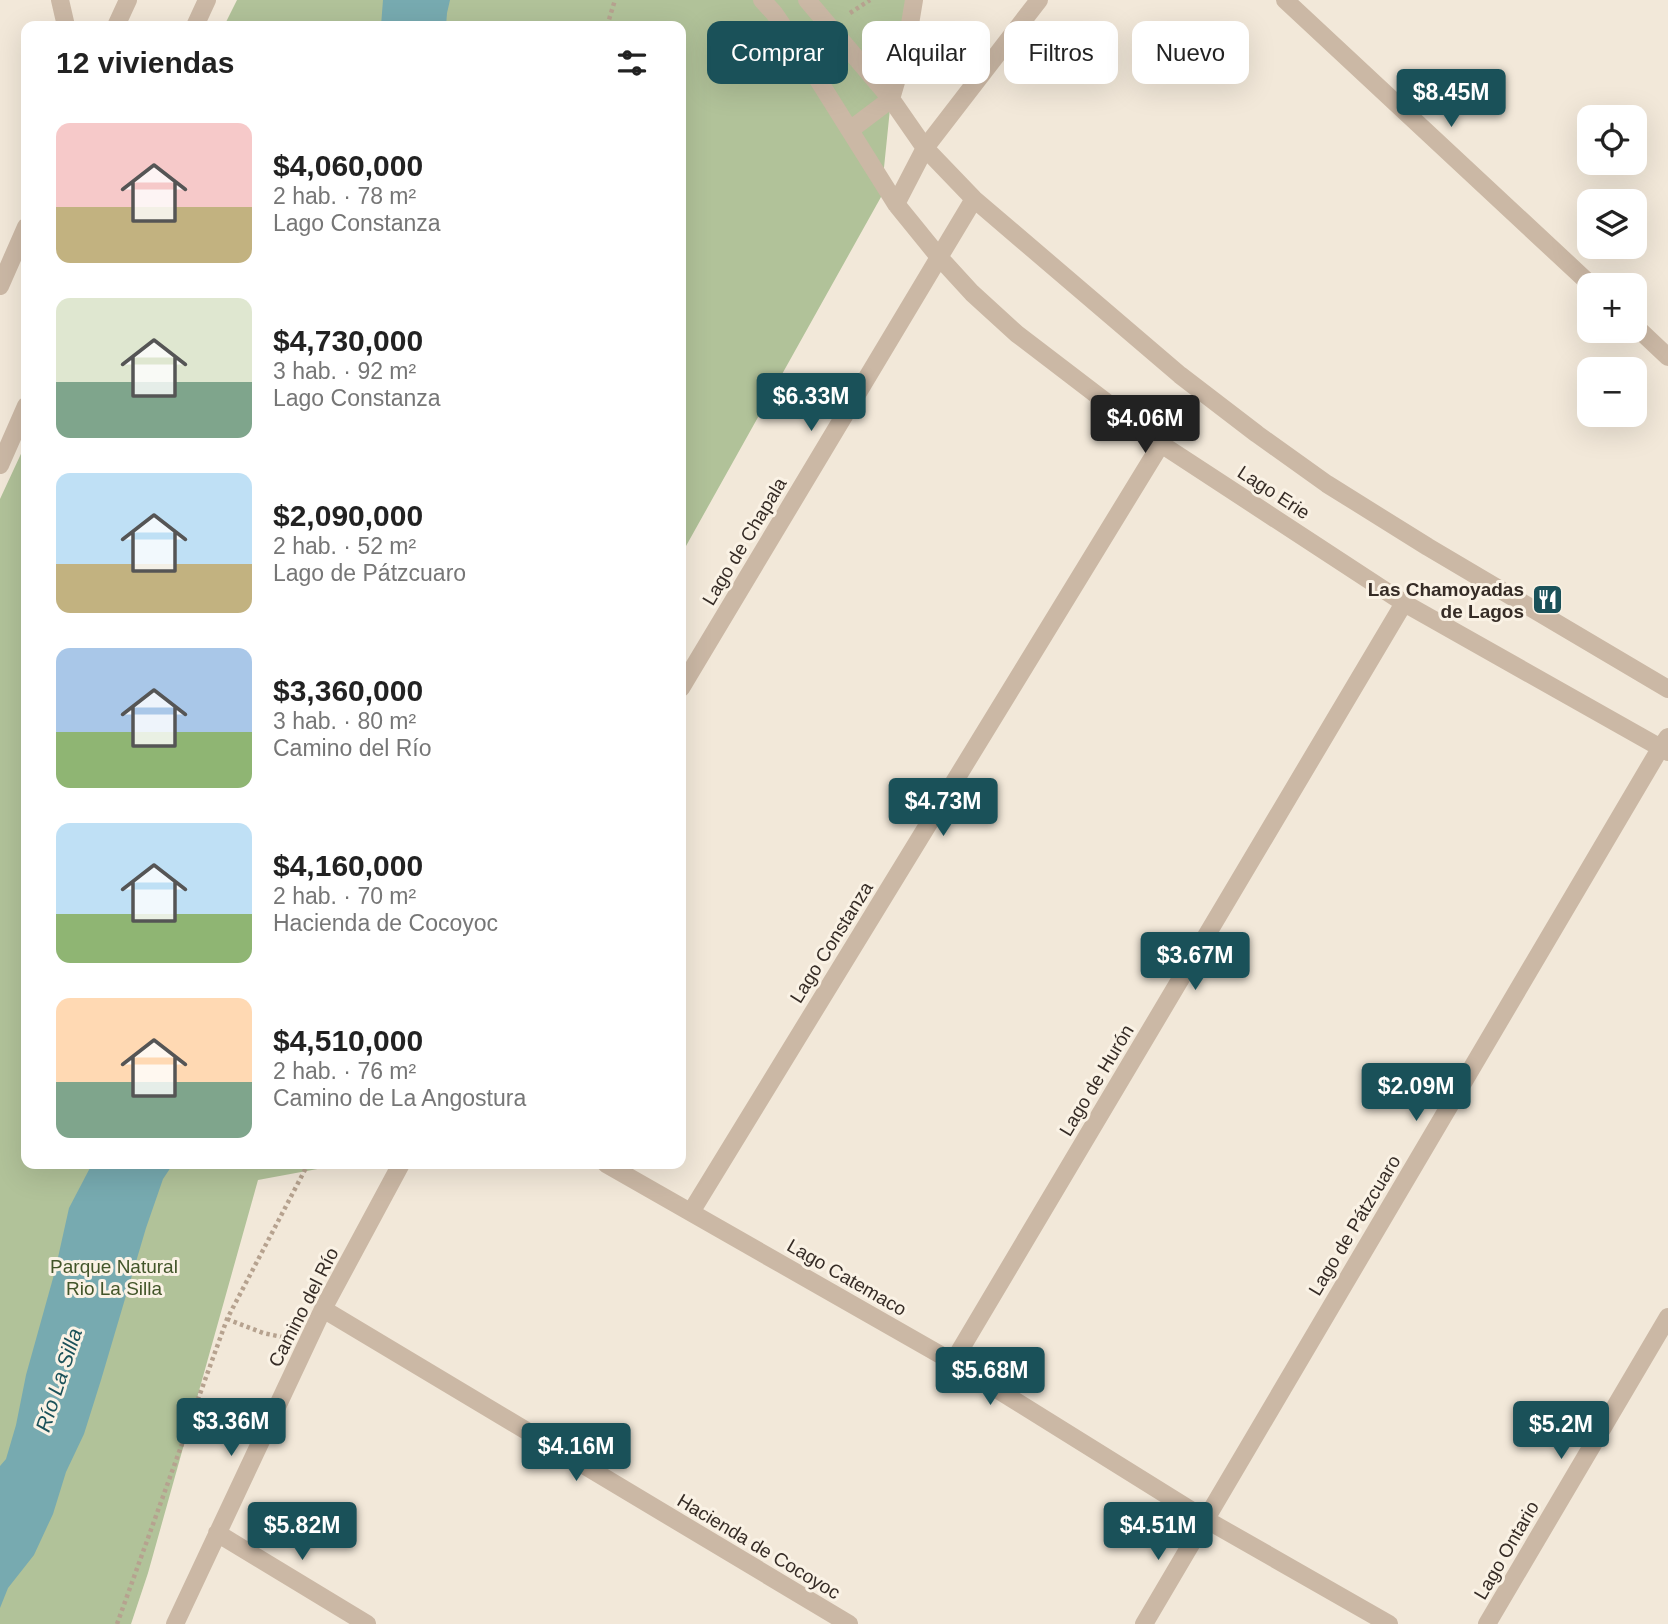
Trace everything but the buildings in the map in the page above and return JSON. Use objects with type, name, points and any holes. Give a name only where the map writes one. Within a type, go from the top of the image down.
[{"type":"street","points":[[61,0],[65,21]]},
{"type":"street","points":[[118,21],[128,0]]},
{"type":"street","points":[[197,21],[207,0]]},
{"type":"street","name":"Lago Erie","points":[[762,0],[781,23],[896,204],[972,293],[1017,334],[1161,444],[1404,603],[1665,745]]},
{"type":"street","name":"Lago Erie","points":[[807,0],[891,99],[925,148],[974,199],[1180,374],[1317,477],[1428,547],[1668,689]]},
{"type":"street","points":[[850,130],[891,99],[906,48],[914,0]]},
{"type":"street","points":[[896,204],[925,148],[1039,0]]},
{"type":"street","points":[[1285,0],[1578,273]]},
{"type":"street","name":"Lago de Chapala","points":[[686,680],[974,199]]},
{"type":"street","points":[[0,286],[21,238]]},
{"type":"street","points":[[1647,337],[1668,357]]},
{"type":"street","points":[[0,465],[21,417]]},
{"type":"street","name":"Lago Constanza","points":[[691,1212],[1161,444]]},
{"type":"street","name":"Lago de Hurón","points":[[953,1362],[1404,603]]},
{"type":"street","name":"Lago de Pátzcuaro","points":[[1144,1624],[1665,745]]},
{"type":"street","name":"Camino del Río","points":[[175,1624],[323,1309],[398,1169]]},
{"type":"street","name":"Lago Catemaco","points":[[615,1169],[953,1362],[1205,1519],[1389,1624]]},
{"type":"street","name":"Hacienda de Cocoyoc","points":[[323,1309],[849,1624]]},
{"type":"street","name":"Lago Ontario","points":[[1487,1624],[1668,1317]]},
{"type":"street","points":[[217,1533],[367,1624]]},
{"type":"path","points":[[609,21],[615,0]]},
{"type":"path","points":[[117,1624],[227,1320],[305,1169]]},
{"type":"path","points":[[227,1320],[262,1333],[308,1341]]},
{"type":"green space","points":[[237,0],[914,0],[909,21],[862,21],[862,84],[894,84],[881,197],[686,546],[686,21],[226,21]]},
{"type":"green space","name":"Parque Natural Rio La Silla","points":[[21,454],[21,1169],[317,1169],[258,1180],[148,1573],[131,1624],[0,1624],[0,499]]},
{"type":"water","points":[[383,0],[450,0],[446,21],[381,21]]},
{"type":"water","name":"Río La Silla","points":[[89,1169],[170,1169],[163,1179],[146,1228],[84,1434],[66,1472],[53,1514],[34,1555],[8,1588],[0,1608],[0,1466],[6,1459],[16,1425],[26,1375],[55,1271],[69,1208]]},
{"type":"place","name":"Las Chamoyadas de Lagos","points":[[1547,600]]}]
